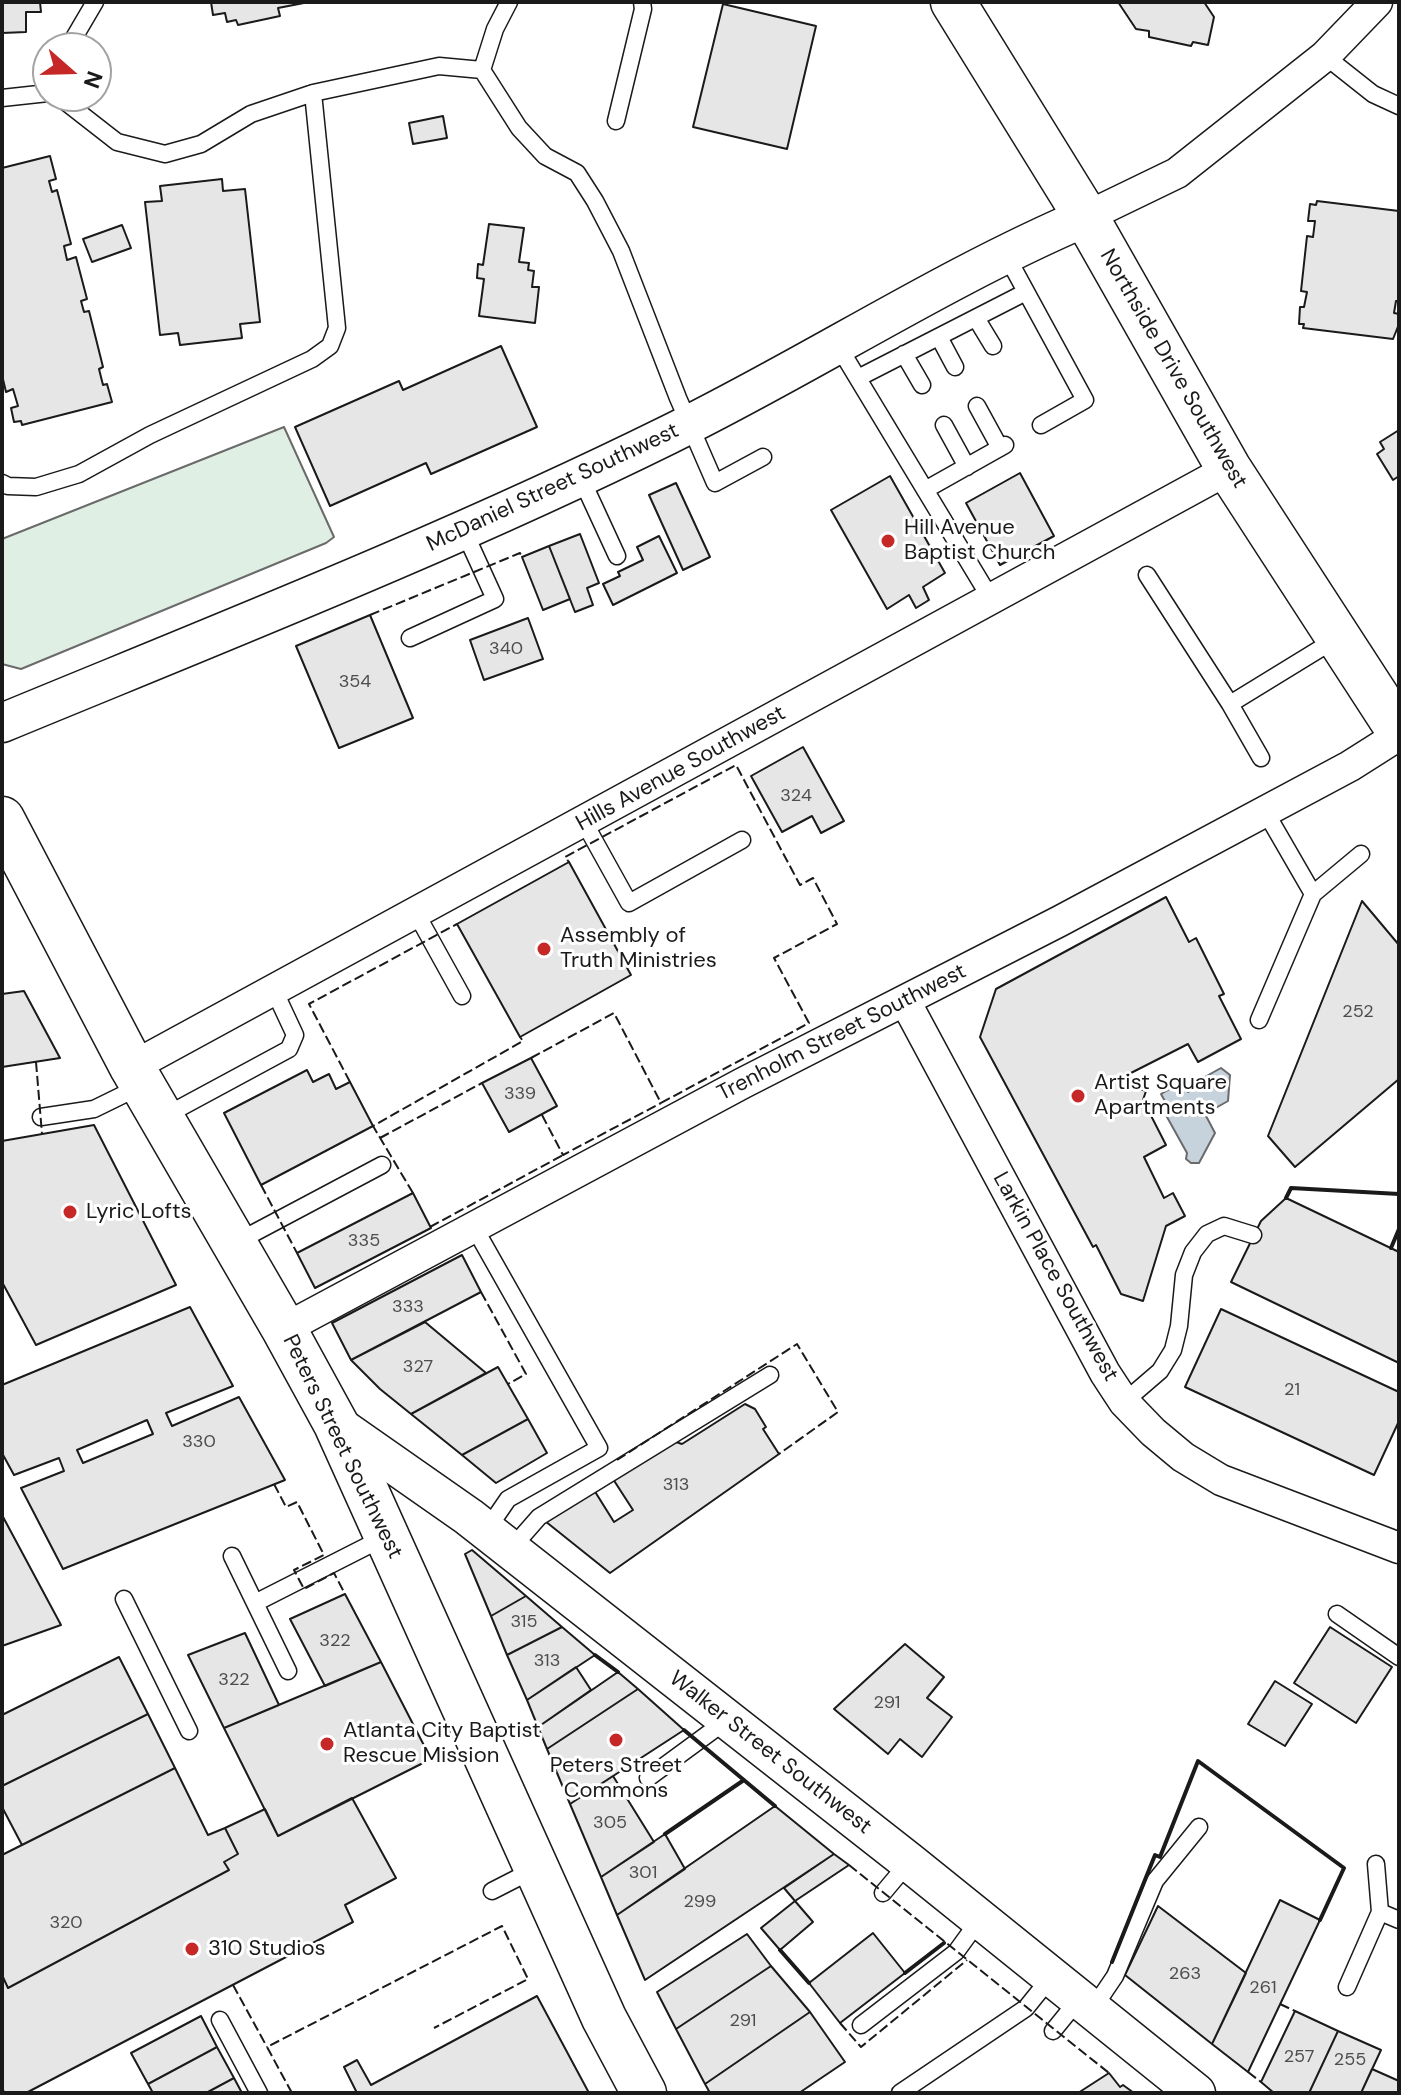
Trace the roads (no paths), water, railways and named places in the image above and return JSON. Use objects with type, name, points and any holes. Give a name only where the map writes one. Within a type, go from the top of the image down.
[{"type":"main road","name":"Northside Drive Southwest","points":[[953,2],[1086,217],[1229,469],[1399,733]]},
{"type":"main road","name":"Peters Street Southwest","points":[[2,819],[146,1090],[336,1424],[604,2018],[644,2093]]},
{"type":"street","points":[[1086,217],[1177,173],[1325,56],[1377,2]]},
{"type":"street","name":"McDaniel Street Southwest","points":[[2,723],[464,531],[581,478],[690,425],[1005,253],[1086,217]]},
{"type":"street","name":"Hills Avenue Southwest","points":[[146,1090],[274,990],[1229,469]]},
{"type":"street","name":"Trenholm Street Southwest","points":[[284,1329],[743,1083],[1350,766],[1399,733]]},
{"type":"street","name":"Larkin Place Southwest","points":[[905,1001],[1105,1373],[1124,1402],[1183,1457],[1221,1480],[1397,1541]]},
{"type":"street","name":"Walker Street Southwest","points":[[336,1424],[498,1540],[909,1862],[1196,2093]]},
{"type":"lane","points":[[77,32],[95,2]]},
{"type":"lane","points":[[482,70],[495,29],[509,2]]},
{"type":"lane","points":[[616,121],[643,9],[642,2]]},
{"type":"lane","points":[[1325,56],[1373,94],[1399,106]]},
{"type":"lane","points":[[79,112],[117,142],[165,154],[201,144],[251,114],[313,93],[439,66],[482,70]]},
{"type":"lane","points":[[482,70],[519,128],[545,156],[577,173],[595,201],[621,251],[715,483],[763,457]]},
{"type":"lane","points":[[2,483],[36,487],[79,474],[150,435],[312,359],[330,346],[337,328],[313,93]]},
{"type":"lane","points":[[2,98],[32,95]]},
{"type":"lane","points":[[1005,253],[1085,400],[1041,425]]},
{"type":"lane","points":[[858,378],[1026,292]]},
{"type":"lane","points":[[976,318],[993,346]]},
{"type":"lane","points":[[939,337],[955,367]]},
{"type":"lane","points":[[837,344],[991,599]]},
{"type":"lane","points":[[904,354],[922,385]]},
{"type":"lane","points":[[925,490],[1002,446],[977,406]]},
{"type":"lane","points":[[944,425],[967,467]]},
{"type":"lane","points":[[581,478],[617,556]]},
{"type":"lane","points":[[410,638],[495,599],[464,531]]},
{"type":"lane","points":[[1147,575],[1261,758]]},
{"type":"lane","points":[[1230,704],[1337,638]]},
{"type":"lane","points":[[1265,811],[1313,894]]},
{"type":"lane","points":[[584,822],[629,903],[742,840]]},
{"type":"lane","points":[[1259,1020],[1313,894],[1361,854]]},
{"type":"lane","points":[[416,913],[462,996]]},
{"type":"lane","points":[[41,1117],[94,1109],[146,1090],[289,1049],[295,1035],[274,990]]},
{"type":"lane","points":[[234,1243],[382,1165]]},
{"type":"lane","points":[[1124,1402],[1160,1371],[1173,1350],[1179,1326],[1184,1275],[1193,1252],[1207,1234],[1224,1226],[1253,1235]]},
{"type":"lane","points":[[474,1227],[599,1448],[508,1499],[498,1540]]},
{"type":"lane","points":[[498,1540],[770,1375]]},
{"type":"lane","points":[[255,1603],[387,1536]]},
{"type":"lane","points":[[232,1556],[288,1671]]},
{"type":"lane","points":[[124,1599],[189,1731]]},
{"type":"lane","points":[[1337,1614],[1399,1657]]},
{"type":"lane","points":[[648,1778],[727,1720]]},
{"type":"lane","points":[[900,2093],[1026,2008],[1074,1995],[1115,1976],[1155,1881],[1199,1827]]},
{"type":"lane","points":[[883,1893],[909,1862]]},
{"type":"lane","points":[[1347,1987],[1380,1912],[1376,1864]]},
{"type":"lane","points":[[492,1891],[536,1868]]},
{"type":"lane","points":[[1380,1912],[1399,1920]]},
{"type":"lane","points":[[861,2025],[956,1952],[980,1919]]},
{"type":"lane","points":[[1053,2031],[1074,1995]]},
{"type":"lane","points":[[220,2020],[259,2093]]},
{"type":"place","name":"Hill Avenue Baptist Church","points":[[888,541]]},
{"type":"place","name":"Assembly of Truth Ministries","points":[[544,949]]},
{"type":"place","name":"Artist Square Apartments","points":[[1078,1096]]},
{"type":"place","name":"Lyric Lofts","points":[[70,1212]]},
{"type":"place","name":"Peters Street Commons","points":[[616,1740]]},
{"type":"place","name":"Atlanta City Baptist Rescue Mission","points":[[327,1744]]},
{"type":"place","name":"310 Studios","points":[[192,1949]]}]
